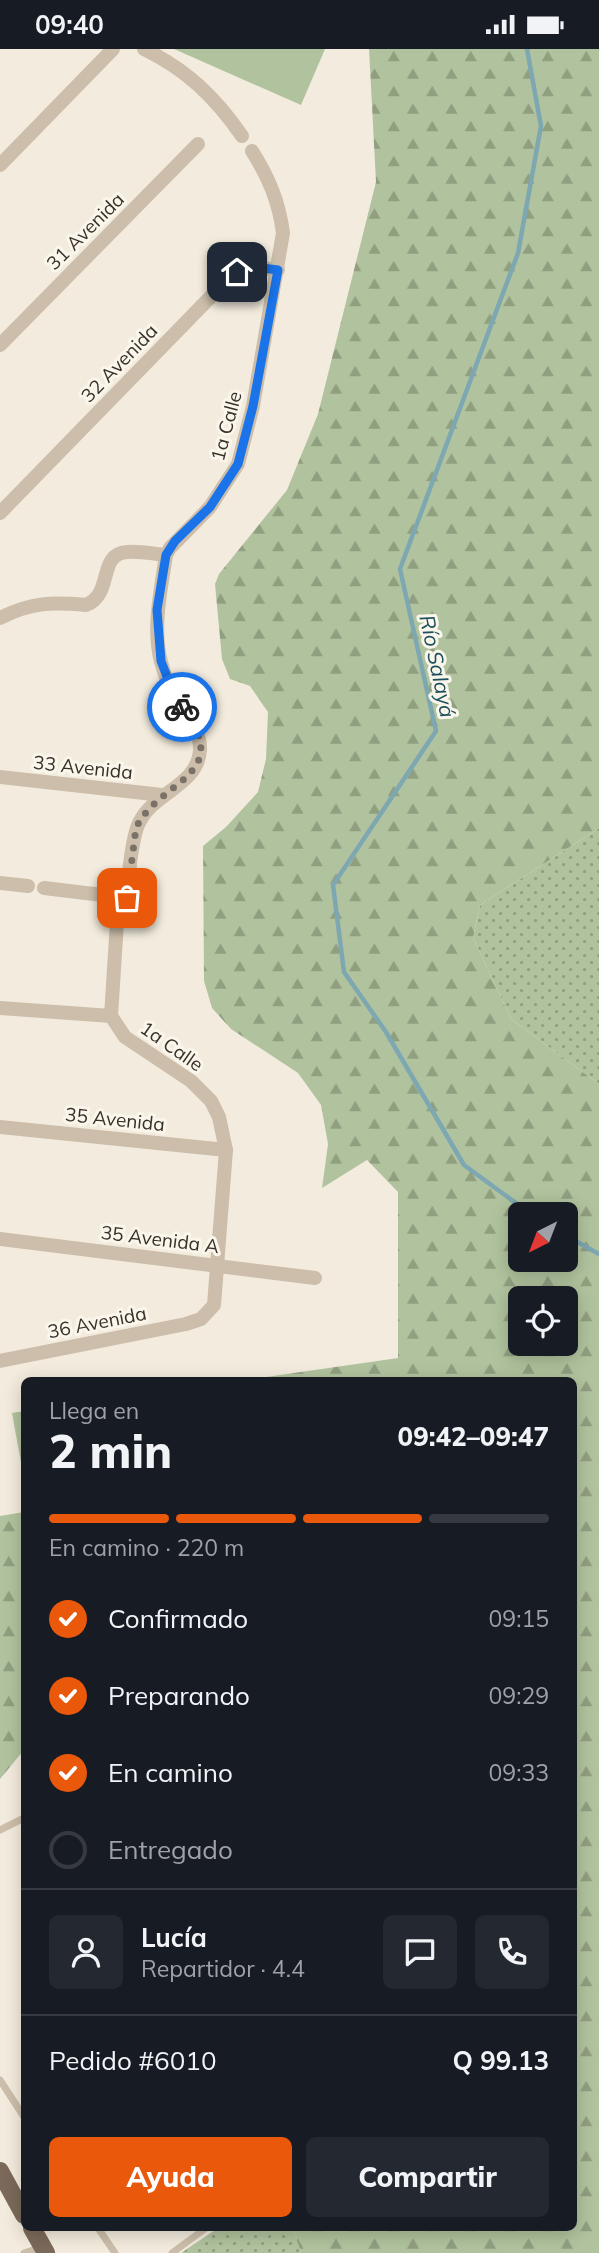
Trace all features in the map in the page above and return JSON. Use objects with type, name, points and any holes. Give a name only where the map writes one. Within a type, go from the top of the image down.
[{"type":"main road","points":[[0,2171],[21,2210]]},
{"type":"main road","points":[[34,2231],[44,2250]]},
{"type":"street","points":[[0,165],[113,49]]},
{"type":"street","points":[[144,49],[164,59],[199,84],[242,136]]},
{"type":"street","name":"31 Avenida","points":[[0,345],[198,144]]},
{"type":"street","name":"1a Calle","points":[[166,555],[175,541],[210,507],[238,464],[253,406],[283,233],[279,209],[268,177],[252,151]]},
{"type":"street","name":"32 Avenida","points":[[0,513],[229,278],[254,267],[278,270]]},
{"type":"street","points":[[0,618],[36,604],[86,605],[103,590],[107,567],[115,556],[127,552],[166,555],[157,610],[161,661],[174,695],[196,732],[200,748],[197,765],[187,779],[150,806],[136,828],[111,1016],[0,1007]]},
{"type":"street","name":"33 Avenida","points":[[0,777],[162,795]]},
{"type":"street","points":[[0,883],[28,886]]},
{"type":"street","points":[[44,888],[123,910]]},
{"type":"street","name":"1a Calle","points":[[111,1016],[125,1037],[191,1081],[211,1101],[219,1117],[226,1150],[214,1305],[201,1319]]},
{"type":"street","name":"35 Avenida","points":[[0,1128],[226,1150]]},
{"type":"street","name":"35 Avenida A","points":[[0,1239],[315,1278]]},
{"type":"street","name":"36 Avenida","points":[[0,1361],[201,1319]]},
{"type":"lane","points":[[0,1830],[21,1820]]},
{"type":"lane","points":[[0,2080],[21,2112]]},
{"type":"lane","points":[[100,2231],[115,2253]]},
{"type":"lane","points":[[172,2253],[202,2231]]},
{"type":"lane","points":[[24,2253],[44,2250]]},
{"type":"green space","points":[[174,49],[325,49],[301,105]]},
{"type":"green space","points":[[369,49],[599,49],[599,828],[480,905],[473,938],[511,1019],[599,1084],[599,2253],[301,2253],[294,2231],[577,2231],[577,1377],[266,1377],[398,1358],[398,1192],[367,1160],[322,1188],[328,1144],[321,1105],[298,1073],[231,1029],[212,1008],[204,981],[203,846],[226,827],[258,792],[266,759],[268,712],[250,686],[230,679],[222,659],[215,584],[219,574],[287,490],[318,414],[376,182]]},
{"type":"green space","points":[[599,828],[599,1084],[511,1019],[473,938],[480,905]]},
{"type":"green space","points":[[21,1412],[21,1462],[12,1413]]},
{"type":"green space","points":[[21,1512],[21,1754],[0,1779],[0,1516]]},
{"type":"green space","points":[[214,2231],[294,2231],[301,2253],[181,2253]]},
{"type":"waterway","name":"Río Salayá","points":[[514,1202],[464,1165],[386,1032],[344,972],[333,885],[436,731],[400,569],[518,253],[541,126],[527,49]]},
{"type":"waterway","name":"Río Salayá","points":[[578,1242],[599,1254]]},
{"type":"way so far","points":[[127,898],[136,828],[140,820],[150,806],[187,779],[197,765],[200,748],[196,732],[182,707]]},
{"type":"route","points":[[182,707],[174,695],[161,661],[157,610],[166,555],[175,541],[210,507],[238,464],[253,406],[278,270],[254,267],[237,272]]}]
